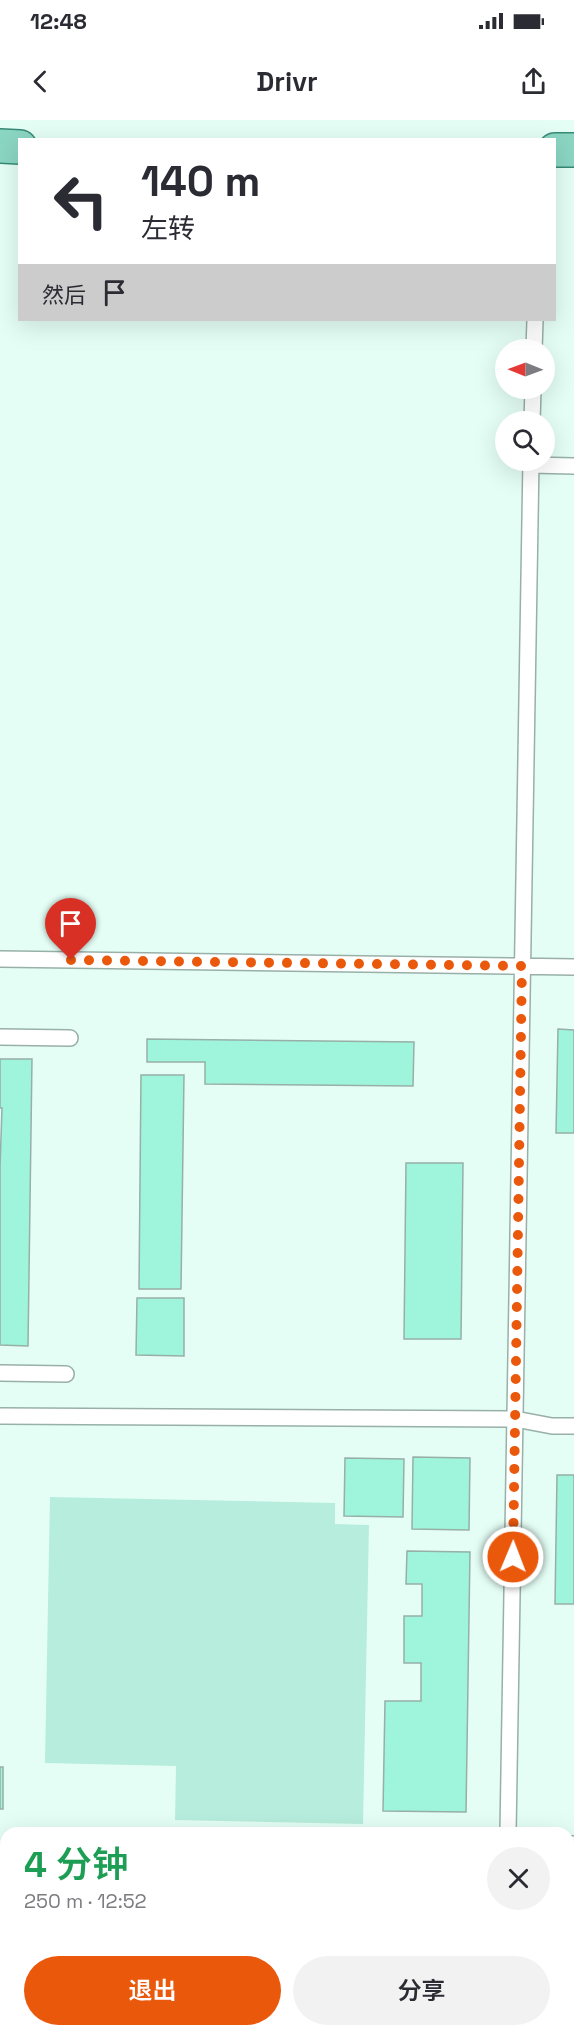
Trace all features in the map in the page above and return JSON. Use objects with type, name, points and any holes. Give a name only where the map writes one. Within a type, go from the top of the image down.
[{"type":"main road","points":[[0,147],[18,147]]},
{"type":"main road","points":[[556,150],[574,150]]},
{"type":"lane","points":[[534,339],[535,321]]},
{"type":"lane","points":[[555,465],[574,466]]},
{"type":"lane","points":[[508,1827],[531,471]]},
{"type":"lane","points":[[0,959],[574,967]]},
{"type":"lane","points":[[0,1037],[70,1038]]},
{"type":"lane","points":[[0,1373],[66,1374]]},
{"type":"lane","points":[[0,1416],[515,1419],[552,1426],[574,1426]]},
{"type":"green space","points":[[50,1497],[335,1503],[335,1524],[369,1525],[363,1824],[175,1820],[176,1766],[45,1763]]},
{"type":"building","points":[[558,1029],[574,1030],[574,1133],[556,1133]]},
{"type":"building","points":[[147,1039],[414,1042],[413,1086],[205,1084],[205,1062],[147,1062]]},
{"type":"building","points":[[0,1059],[32,1059],[28,1346],[0,1345],[2,1108],[0,1108]]},
{"type":"building","points":[[141,1075],[184,1075],[181,1289],[139,1289]]},
{"type":"building","points":[[406,1163],[463,1163],[461,1339],[404,1339]]},
{"type":"building","points":[[137,1298],[184,1298],[184,1356],[136,1355]]},
{"type":"building","points":[[413,1457],[470,1458],[469,1530],[412,1529]]},
{"type":"building","points":[[345,1458],[404,1459],[403,1517],[344,1516]]},
{"type":"building","points":[[557,1475],[574,1475],[574,1604],[555,1604]]},
{"type":"building","points":[[407,1551],[470,1552],[466,1812],[383,1811],[385,1701],[421,1701],[421,1663],[404,1663],[404,1616],[422,1616],[422,1584],[406,1584]]},
{"type":"building","points":[[0,1767],[3,1767],[3,1809],[0,1809]]},
{"type":"route","points":[[71,960],[522,966],[513,1557]]}]
